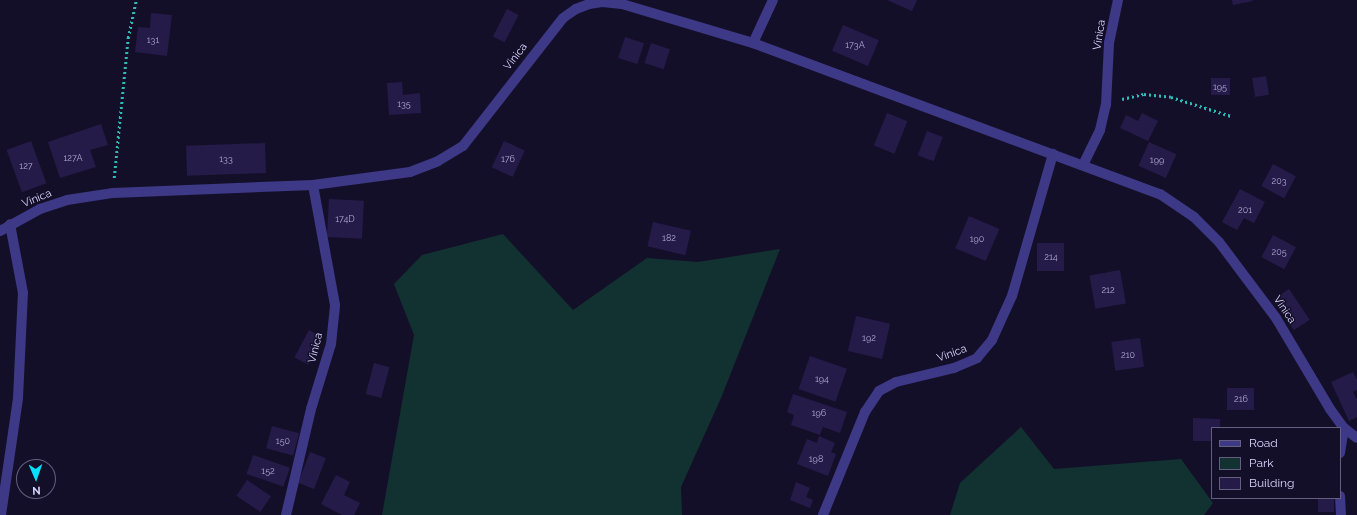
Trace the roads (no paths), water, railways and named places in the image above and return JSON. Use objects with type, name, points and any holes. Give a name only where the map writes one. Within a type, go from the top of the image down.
[{"type":"street","points":[[753,43],[773,0]]},
{"type":"street","name":"Vinica","points":[[1084,165],[1100,130],[1106,105],[1109,44],[1118,0]]},
{"type":"street","name":"Vinica","points":[[0,231],[10,224],[40,209],[67,200],[113,192],[313,184],[410,172],[438,161],[463,146],[563,18],[588,2],[622,4],[753,43],[1160,194],[1194,217],[1219,242],[1276,318],[1330,408],[1344,428],[1357,438]]},
{"type":"street","name":"Vinica","points":[[823,515],[865,412],[879,391],[896,382],[954,368],[977,358],[992,340],[1012,296],[1053,154]]},
{"type":"street","name":"Vinica","points":[[286,515],[310,409],[331,344],[335,305],[313,184]]},
{"type":"street","points":[[1,515],[18,398],[24,292],[10,224]]},
{"type":"street","points":[[1341,447],[1344,428]]},
{"type":"street","points":[[1340,499],[1341,515]]}]
